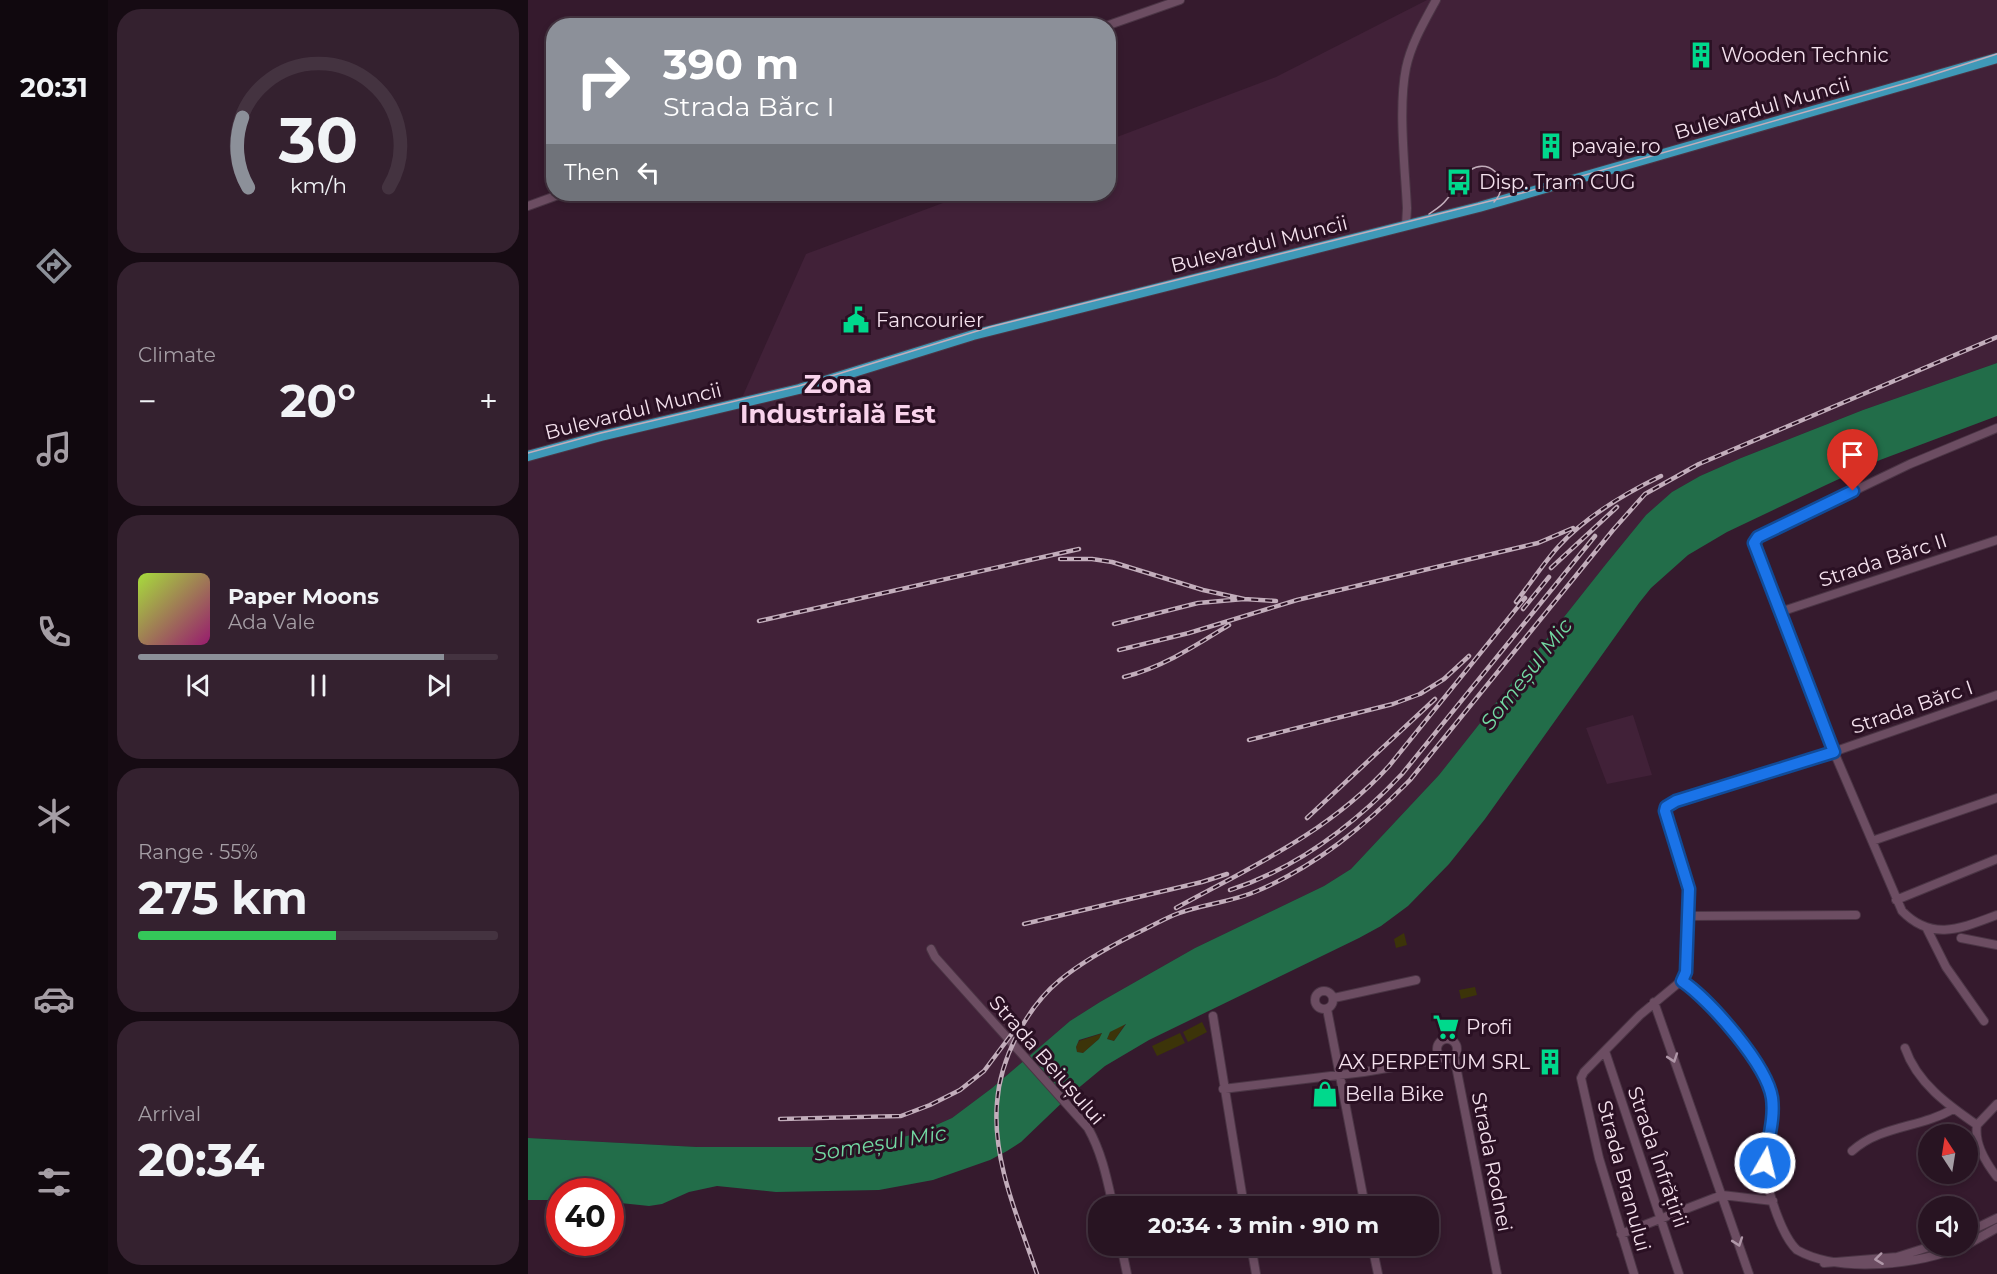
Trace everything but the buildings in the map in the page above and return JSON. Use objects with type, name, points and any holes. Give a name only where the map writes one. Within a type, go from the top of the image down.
[{"type":"main road","name":"Bulevardul Muncii","points":[[528,456],[601,435],[799,389],[973,335],[1548,188],[1997,58]]},
{"type":"street","points":[[1116,22],[1180,0]]},
{"type":"street","points":[[1406,226],[1403,94],[1406,69],[1413,46],[1436,0]]},
{"type":"street","points":[[528,206],[546,199]]},
{"type":"street","points":[[1997,428],[1910,464],[1758,537],[1754,541],[1834,752],[1902,911],[1927,929],[1954,929],[1997,915]]},
{"type":"street","name":"Strada Bărc II","points":[[1780,612],[1997,540]]},
{"type":"street","name":"Strada Bărc I","points":[[1688,916],[1687,879],[1665,815],[1666,807],[1676,801],[1834,752],[1997,695]]},
{"type":"street","points":[[1872,841],[1997,798]]},
{"type":"street","points":[[1896,900],[1997,859]]},
{"type":"street","points":[[1605,1052],[1654,1002],[1682,981],[1686,972],[1688,916],[1856,915]]},
{"type":"street","points":[[1927,929],[1946,967],[1984,1021]]},
{"type":"street","points":[[1961,938],[1997,945]]},
{"type":"street","name":"Strada Beiușului","points":[[932,950],[935,957],[1088,1128],[1097,1144],[1111,1196]]},
{"type":"street","points":[[1334,998],[1416,980]]},
{"type":"street","points":[[1682,981],[1731,1029],[1769,1088],[1772,1107],[1765,1163],[1766,1175],[1784,1232],[1797,1250],[1835,1268],[1872,1271],[1919,1262],[1935,1256]]},
{"type":"street","points":[[1326,990],[1334,998],[1332,1006],[1327,1009],[1318,1007],[1315,1001],[1316,995],[1326,990]]},
{"type":"street","points":[[1654,1002],[1749,1274]]},
{"type":"street","points":[[1327,1009],[1363,1196]]},
{"type":"street","points":[[1212,1016],[1242,1196]]},
{"type":"street","points":[[1442,1040],[1452,1040],[1456,1044],[1457,1050],[1454,1056],[1448,1059],[1440,1055],[1437,1050],[1442,1040]]},
{"type":"street","points":[[1905,1048],[1917,1073],[1953,1108],[1976,1124]]},
{"type":"street","name":"Strada Branului","points":[[1605,1052],[1582,1075],[1583,1087],[1599,1158],[1634,1274]]},
{"type":"street","name":"Strada Înfrățirii","points":[[1605,1052],[1680,1274]]},
{"type":"street","points":[[1223,1089],[1340,1076],[1428,1061],[1440,1055]]},
{"type":"street","name":"Strada Rodnei","points":[[1454,1056],[1497,1274]]},
{"type":"street","points":[[1978,1124],[1997,1104]]},
{"type":"street","points":[[1852,1151],[1868,1138],[1925,1120],[1953,1108]]},
{"type":"street","points":[[1978,1138],[1981,1150],[1997,1178]]},
{"type":"street","points":[[1621,1234],[1722,1195],[1773,1202]]},
{"type":"street","points":[[1978,1227],[1997,1218]]},
{"type":"street","points":[[1978,1238],[1997,1228]]},
{"type":"street","points":[[1822,1263],[1872,1260],[1916,1251],[1919,1262]]},
{"type":"street","points":[[1123,1256],[1127,1274]]},
{"type":"street","points":[[1253,1256],[1256,1274]]},
{"type":"street","points":[[1374,1256],[1378,1274]]},
{"type":"shaded area","points":[[1427,0],[1997,0],[1997,363],[1863,410],[1741,458],[1700,476],[1672,492],[1646,515],[1439,775],[1351,869],[1324,886],[1195,948],[1100,1002],[1070,1021],[992,1088],[952,1118],[918,1133],[899,1138],[817,1147],[697,1147],[528,1138],[528,460],[737,409],[806,254],[948,201],[1116,201],[1116,137],[1276,77]]},
{"type":"shaded area","points":[[1633,715],[1652,775],[1607,784],[1586,728]]},
{"type":"shaded area","points":[[1404,933],[1407,945],[1396,948],[1394,939]]},
{"type":"shaded area","points":[[1475,987],[1477,995],[1461,999],[1459,990]]},
{"type":"shaded area","points":[[1202,1022],[1207,1032],[1188,1042],[1183,1032]]},
{"type":"shaded area","points":[[1126,1023],[1114,1041],[1107,1039],[1110,1032]]},
{"type":"shaded area","points":[[1103,1033],[1083,1053],[1077,1052],[1076,1047],[1079,1041]]},
{"type":"shaded area","points":[[1180,1033],[1185,1043],[1157,1056],[1152,1046]]},
{"type":"water","name":"Someșul Mic","points":[[1997,363],[1997,416],[1880,460],[1727,532],[1688,555],[1651,588],[1485,819],[1449,864],[1408,906],[1381,926],[1359,938],[1149,1040],[1105,1066],[1070,1095],[1021,1142],[1007,1151],[990,1160],[933,1180],[879,1190],[776,1192],[717,1186],[689,1192],[662,1204],[649,1206],[624,1203],[624,1178],[546,1178],[546,1200],[528,1200],[528,1138],[697,1147],[817,1147],[899,1138],[918,1133],[952,1118],[992,1088],[1070,1021],[1100,1002],[1195,948],[1324,886],[1351,869],[1439,775],[1646,515],[1672,492],[1700,476],[1863,410]],"holes":[[[1126,1024],[1114,1041],[1107,1039],[1110,1032]],[[1102,1033],[1099,1039],[1083,1053],[1077,1052],[1076,1047],[1079,1040]]]},
{"type":"tram line","points":[[528,453],[601,433],[799,386],[990,327],[1522,193],[1910,82],[1997,54]]},
{"type":"tram line","points":[[1429,214],[1445,201],[1466,173],[1478,167],[1492,169],[1500,180],[1499,195],[1494,202]]},
{"type":"railway","points":[[1037,1274],[1008,1190],[999,1147],[997,1103],[1003,1069],[1017,1036],[1036,1005],[1060,980],[1077,967],[1123,940],[1174,915],[1247,895],[1279,881],[1319,857],[1357,829],[1410,780],[1613,530],[1645,494],[1699,464],[1997,337]]},
{"type":"railway","points":[[1516,602],[1552,554],[1581,525],[1633,490],[1661,476]]},
{"type":"railway","points":[[1551,568],[1617,507]]},
{"type":"railway","points":[[1119,650],[1189,633],[1297,600],[1538,543],[1573,528]]},
{"type":"railway","points":[[1230,890],[1255,881],[1301,857],[1344,827],[1384,793],[1402,774],[1595,536]]},
{"type":"railway","points":[[759,621],[1079,549]]},
{"type":"railway","points":[[1060,559],[1092,559],[1112,562],[1203,590],[1244,599]]},
{"type":"railway","points":[[1523,609],[1549,577]]},
{"type":"railway","points":[[1176,908],[1289,846],[1316,829],[1366,789],[1389,766],[1525,598]]},
{"type":"railway","points":[[1114,624],[1198,603],[1244,599],[1276,601]]},
{"type":"railway","points":[[1124,677],[1165,662],[1229,625]]},
{"type":"railway","points":[[1249,740],[1393,704],[1420,694],[1444,679],[1469,656]]},
{"type":"railway","points":[[1307,818],[1435,699]]},
{"type":"railway","points":[[1024,924],[1227,874]]},
{"type":"railway","points":[[780,1119],[901,1116],[960,1090],[984,1071],[1011,1035]]},
{"type":"place","name":"Wooden Technic","points":[[1701,55]]},
{"type":"place","name":"pavaje.ro","points":[[1551,146]]},
{"type":"place","name":"Disp. Tram CUG","points":[[1459,182]]},
{"type":"place","name":"Fancourier","points":[[856,320]]},
{"type":"place","name":"Profi","points":[[1446,1027]]},
{"type":"place","name":"AX PERPETUM SRL","points":[[1550,1062]]},
{"type":"place","name":"Bella Bike","points":[[1325,1094]]},
{"type":"district","name":"Zona Industrială Est","points":[[838,399]]},
{"type":"route","points":[[1765,1163],[1772,1107],[1769,1088],[1760,1070],[1731,1029],[1682,981],[1686,976],[1689,889],[1665,811],[1666,807],[1676,801],[1834,752],[1754,541],[1853,491]]}]
